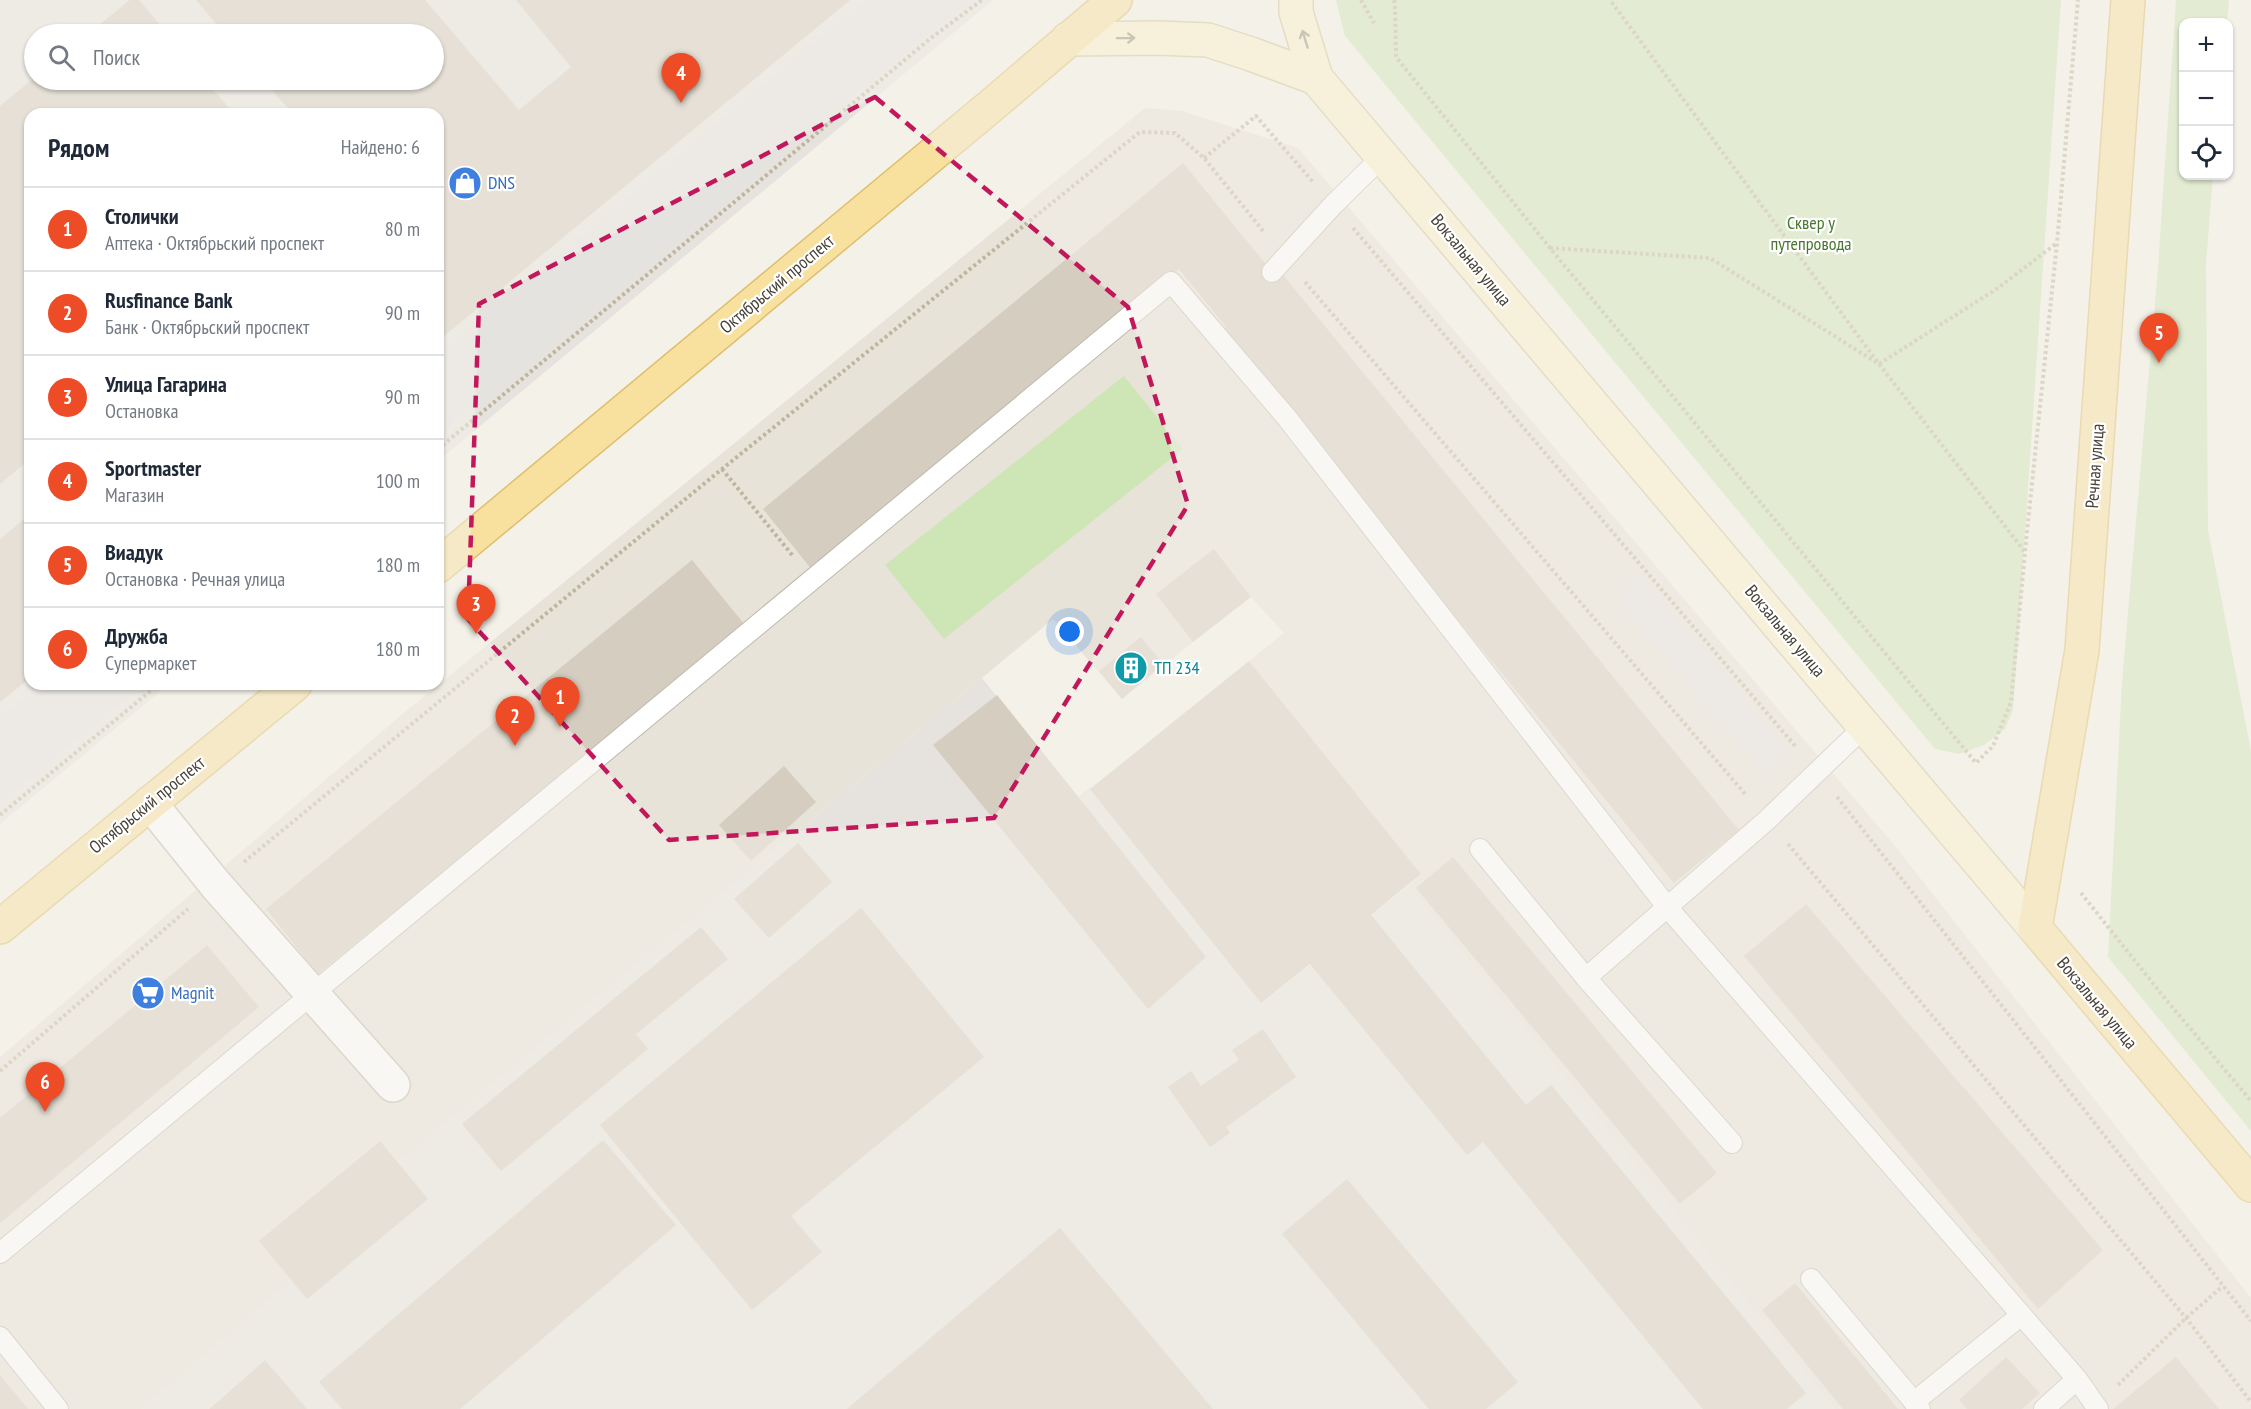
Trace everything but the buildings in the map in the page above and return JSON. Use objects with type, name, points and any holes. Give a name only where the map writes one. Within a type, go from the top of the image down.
[{"type":"main road","name":"Октябрьский проспект","points":[[444,561],[1115,0]]},
{"type":"main road","name":"Вокзальная улица","points":[[1296,0],[1296,12],[1316,78],[2251,1185]]},
{"type":"main road","name":"Речная улица","points":[[2034,928],[2049,852],[2082,650],[2128,0]]},
{"type":"main road","name":"Вокзальная улица","points":[[1068,39],[1208,40],[1316,78]]},
{"type":"main road","name":"Октябрьский проспект","points":[[0,927],[288,690]]},
{"type":"street","points":[[150,803],[216,885],[393,1085]]},
{"type":"lane","points":[[1279,265],[1333,205],[1383,156]]},
{"type":"lane","points":[[0,1253],[1171,282],[1287,418],[1668,908],[2077,1379],[2097,1408]]},
{"type":"lane","points":[[1196,311],[1218,317]]},
{"type":"lane","points":[[1586,978],[1767,820],[1865,726]]},
{"type":"lane","points":[[1480,849],[1586,978],[1732,1143]]},
{"type":"lane","points":[[1811,1279],[1917,1405],[2020,1316]]},
{"type":"lane","points":[[0,1337],[58,1409]]},
{"type":"lane","points":[[2044,1409],[2077,1379]]},
{"type":"path","points":[[444,444],[931,38],[982,0]]},
{"type":"path","points":[[1361,0],[1374,23]]},
{"type":"path","points":[[1394,0],[1395,57],[1976,763],[1993,746],[2011,702],[2057,243],[2078,0]]},
{"type":"path","points":[[1610,0],[1879,364],[2025,552]]},
{"type":"path","points":[[1204,158],[1256,117],[1818,772],[2251,1321]]},
{"type":"path","points":[[0,1071],[216,885],[722,469],[1140,132],[1176,134],[1204,158],[1279,265],[1767,820],[2186,1318],[2251,1402]]},
{"type":"path","points":[[1879,364],[1998,288],[2057,243]]},
{"type":"path","points":[[1550,248],[1710,258],[1879,364]]},
{"type":"path","points":[[722,469],[812,580]]},
{"type":"path","points":[[0,815],[152,690]]},
{"type":"path","points":[[2049,852],[2163,996],[2251,1101]]},
{"type":"path","points":[[2097,1408],[2186,1318],[2223,1286]]},
{"type":"highlighted area","points":[[875,97],[1128,307],[1188,505],[994,818],[669,840],[468,619],[479,304]]},
{"type":"shaded area","points":[[0,0],[993,0],[444,456],[444,108],[24,108],[24,690],[162,690],[0,824]]},
{"type":"shaded area","points":[[865,0],[971,0],[444,430],[444,349]]},
{"type":"shaded area","points":[[1145,108],[1182,111],[1298,148],[1891,841],[2251,1298],[2251,1409],[1834,1409],[1408,886],[1421,874],[1249,661],[1284,633],[1251,597],[1214,550],[1157,594],[1193,642],[1122,699],[1053,619],[399,1162],[378,1141],[260,1240],[292,1281],[142,1409],[0,1409],[0,1057],[405,712],[432,690],[444,690],[444,680]]},
{"type":"shaded area","points":[[1636,571],[1789,750],[1764,774],[1620,604]]},
{"type":"shaded area","points":[[982,678],[1078,797],[1090,787],[1263,1002],[1408,886],[1834,1409],[307,1409],[265,1360],[208,1409],[142,1409],[292,1281],[260,1239],[378,1140],[399,1162]]},
{"type":"shaded area","points":[[34,690],[136,690],[0,803],[0,718]]},
{"type":"green space","name":"Сквер у путепровода","points":[[1336,0],[2061,0],[2013,710],[2005,729],[1984,745],[1959,754],[1935,749],[1345,36]]},
{"type":"green space","points":[[2176,0],[2229,0],[2227,18],[2179,18],[2179,180],[2213,180],[2206,264],[2208,530],[2251,751],[2251,1131],[2108,957],[2122,682],[2158,268]]},
{"type":"green space","points":[[1124,376],[1183,449],[944,639],[885,565]]},
{"type":"place","name":"Sportmaster","points":[[681,103]]},
{"type":"place","name":"DNS","points":[[465,183]]},
{"type":"place","name":"Виадук","points":[[2159,363]]},
{"type":"place","name":"Улица Гагарина","points":[[476,634]]},
{"type":"place","name":"ТП 234","points":[[1131,668]]},
{"type":"place","name":"Столички","points":[[560,727]]},
{"type":"place","name":"Rusfinance Bank","points":[[515,746]]},
{"type":"place","name":"Magnit","points":[[148,993]]},
{"type":"place","name":"Дружба","points":[[45,1112]]}]
